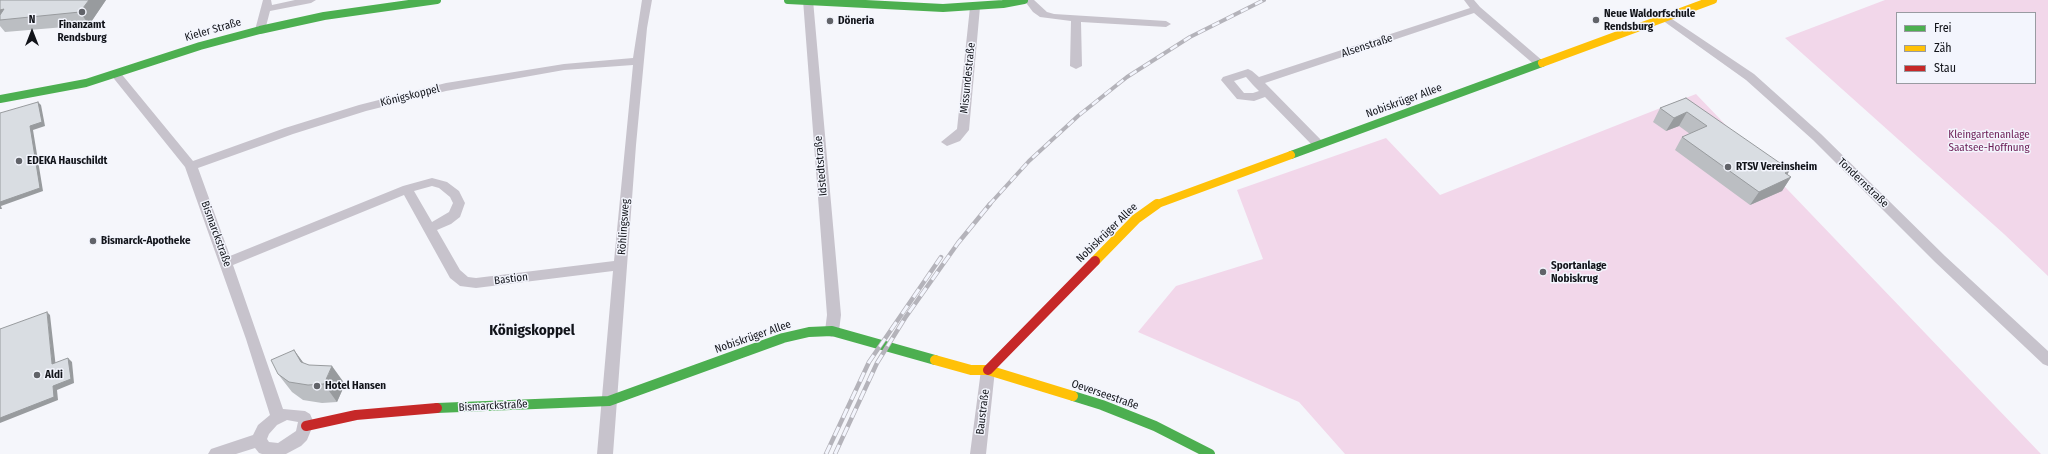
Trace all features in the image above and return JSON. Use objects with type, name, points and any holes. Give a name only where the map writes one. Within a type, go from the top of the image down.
[{"type":"street","points":[[260,30],[267,4],[311,0]]},
{"type":"street","name":"Kieler Straße","points":[[0,98],[86,83],[200,46],[260,30],[324,16],[437,0]]},
{"type":"street","name":"Röhlingsweg","points":[[605,454],[638,61],[647,0]]},
{"type":"street","points":[[788,0],[808,0],[914,8],[975,7],[1024,0]]},
{"type":"street","name":"Idstedtstraße","points":[[808,0],[834,315],[832,331]]},
{"type":"street","points":[[1029,0],[1037,10],[1044,15],[1166,24]]},
{"type":"street","points":[[1469,0],[1476,9],[1540,64]]},
{"type":"street","name":"Nobiskrüger Allee","points":[[609,401],[783,338],[809,332],[832,331],[971,370],[988,370],[1136,219],[1158,204],[1713,0]]},
{"type":"street","name":"Missundestraße","points":[[947,142],[956,138],[963,130],[975,7]]},
{"type":"street","name":"Alsenstraße","points":[[1257,82],[1476,9]]},
{"type":"street","points":[[1076,18],[1076,66]]},
{"type":"street","name":"Tondernstraße","points":[[1666,18],[1750,77],[1817,138],[1940,259],[2048,360]]},
{"type":"street","name":"Königskoppel","points":[[191,166],[289,131],[363,108],[446,87],[541,70],[638,61]]},
{"type":"street","name":"Bismarckstraße","points":[[115,73],[137,98],[191,166],[226,263],[278,417]]},
{"type":"street","points":[[1266,92],[1254,96],[1241,96],[1226,80],[1248,73],[1319,144]]},
{"type":"street","points":[[226,263],[407,189],[420,184],[432,182],[443,185],[455,194],[459,203],[455,214],[446,221],[429,228]]},
{"type":"street","name":"Bastion","points":[[407,189],[455,274],[465,282],[476,283],[621,265]]},
{"type":"street","name":"Baustraße","points":[[978,454],[988,370]]},
{"type":"street","name":"Oeverseestraße","points":[[988,370],[1102,405],[1155,426],[1210,454]]},
{"type":"street","name":"Bismarckstraße","points":[[306,426],[356,414],[400,410],[609,401]]},
{"type":"street","points":[[286,414],[300,415],[305,418],[306,426],[302,435],[296,441],[281,449],[275,450],[264,448],[259,440],[260,435],[266,425],[278,417],[286,414]]},
{"type":"street","points":[[216,454],[259,440]]},
{"type":"green space","name":"Kleingartenanlage Saatsee-Hoffnung","points":[[1885,0],[2048,0],[2048,276],[2004,234],[1785,38]]},
{"type":"green space","name":"Sportanlage Nobiskrug","points":[[1696,94],[2041,454],[1345,454],[1299,402],[1138,332],[1176,286],[1263,259],[1237,190],[1386,138],[1440,195]]},
{"type":"building","points":[[0,0],[89,0],[80,12],[0,20],[0,15],[4,9],[0,10]]},
{"type":"building","points":[[1686,98],[1790,170],[1785,173],[1791,177],[1759,192],[1682,137],[1707,126],[1687,112],[1674,118],[1660,108]]},
{"type":"building","name":"EDEKA Hauschildt","points":[[38,102],[42,122],[30,126],[40,188],[0,202],[0,113]]},
{"type":"building","name":"Aldi","points":[[47,312],[52,364],[68,358],[71,379],[53,386],[54,397],[0,418],[0,329]]},
{"type":"building","points":[[294,350],[301,362],[309,365],[332,366],[324,384],[308,385],[289,382],[278,374],[271,360]]},
{"type":"railway","points":[[989,205],[1029,161],[1078,116],[1127,77],[1190,37],[1264,0]]},
{"type":"railway","points":[[835,454],[877,363],[905,318],[958,243],[990,204]]},
{"type":"railway","points":[[826,454],[869,362],[941,257]]},
{"type":"traffic: fast","points":[[0,99],[86,83],[200,46],[260,30],[324,16],[437,0]]},
{"type":"traffic: fast","points":[[788,0],[943,8],[1003,4],[1024,0]]},
{"type":"traffic: fast","points":[[1291,155],[1542,63]]},
{"type":"traffic: fast","points":[[437,408],[609,401],[783,338],[809,332],[832,331],[935,360]]},
{"type":"traffic: fast","points":[[1073,396],[1102,405],[1155,426],[1210,454]]},
{"type":"traffic: slow","points":[[1542,63],[1713,0]]},
{"type":"traffic: slow","points":[[1095,261],[1136,219],[1157,204],[1291,155]]},
{"type":"traffic: slow","points":[[935,360],[971,370],[988,370],[1073,396]]},
{"type":"traffic: jam","points":[[988,370],[1095,261]]},
{"type":"traffic: jam","points":[[306,426],[356,415],[399,410],[437,408]]},
{"type":"place","name":"Finanzamt Rendsburg","points":[[82,12]]},
{"type":"place","name":"Neue Waldorfschule Rendsburg","points":[[1596,20]]},
{"type":"place","name":"Döneria","points":[[830,21]]},
{"type":"place","name":"EDEKA Hauschildt","points":[[19,161]]},
{"type":"place","name":"RTSV Vereinsheim","points":[[1728,167]]},
{"type":"place","name":"Bismarck-Apotheke","points":[[93,241]]},
{"type":"place","name":"Sportanlage Nobiskrug","points":[[1543,272]]},
{"type":"place","name":"Aldi","points":[[37,375]]},
{"type":"place","name":"Hotel Hansen","points":[[317,386]]},
{"type":"district","name":"Königskoppel","points":[[532,331]]}]
